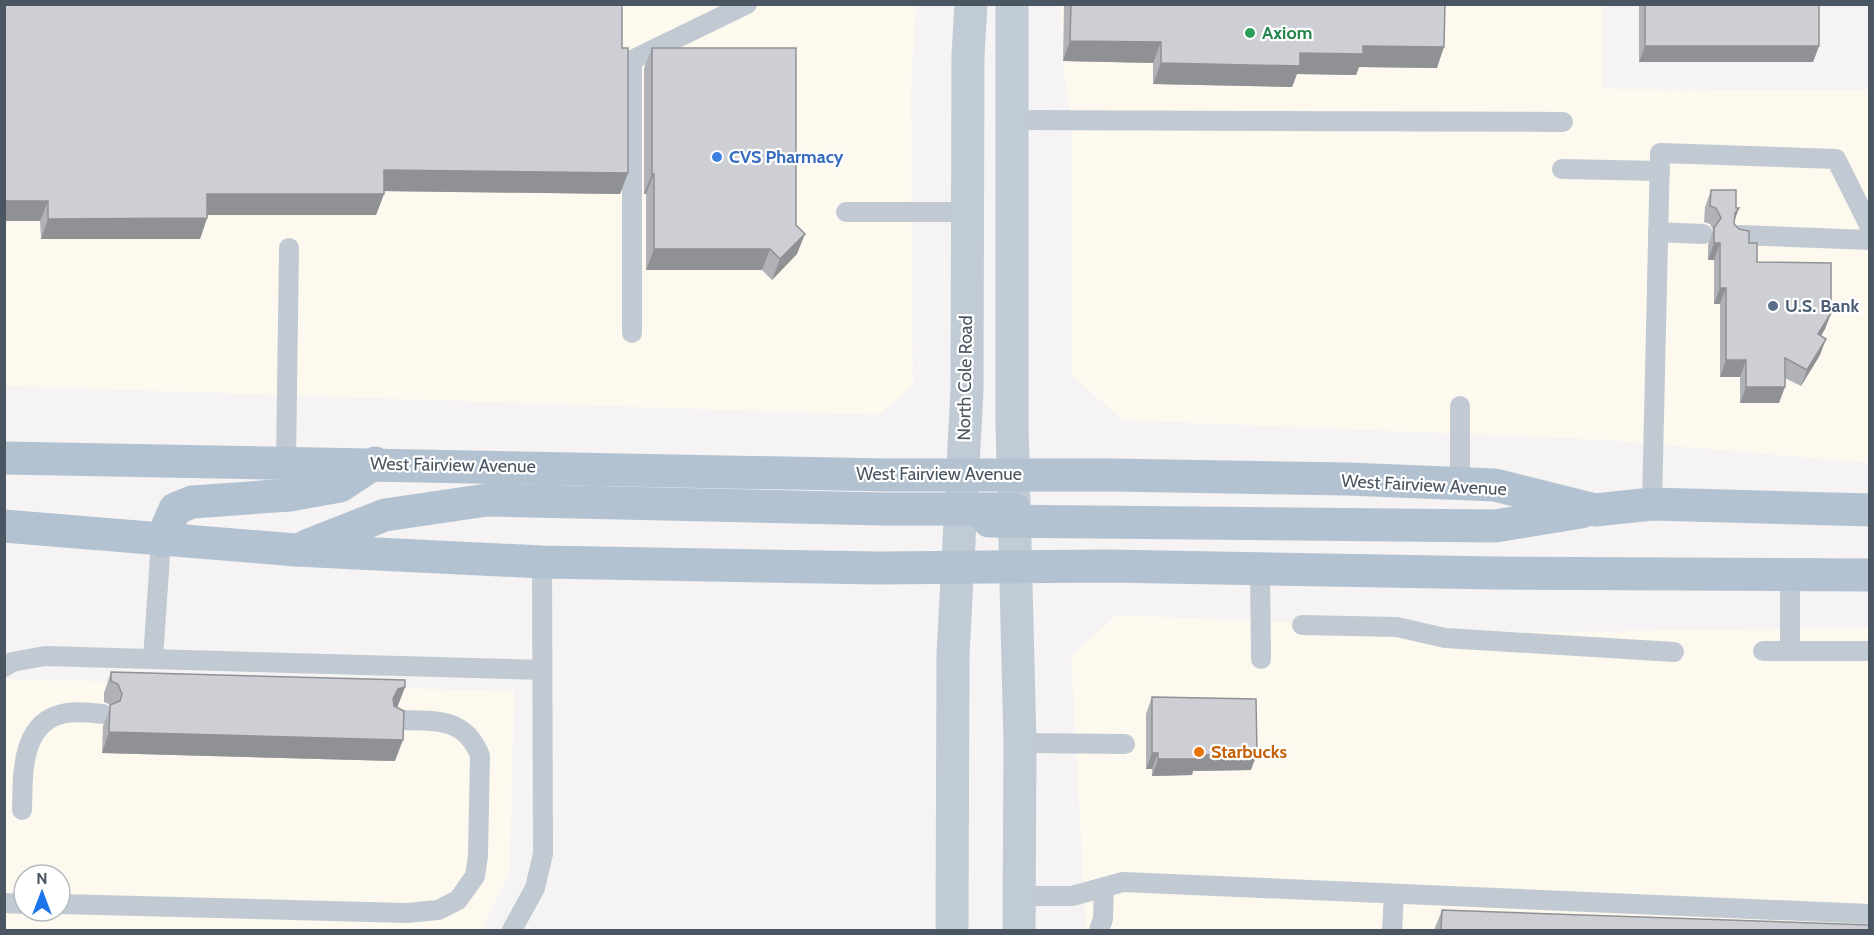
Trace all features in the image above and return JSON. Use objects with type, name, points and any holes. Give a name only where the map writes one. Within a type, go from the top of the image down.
[{"type":"main road","name":"North Cole Road","points":[[952,930],[953,655],[967,390],[968,55],[971,4]]},
{"type":"main road","points":[[1012,4],[1010,120],[1013,474],[1020,743],[1018,930]]},
{"type":"main road","name":"West Fairview Avenue","points":[[4,458],[1460,483],[1495,485],[1595,510],[1653,504],[1869,510]]},
{"type":"main road","points":[[161,540],[175,509],[192,502],[290,495],[340,486],[375,463]]},
{"type":"main road","points":[[296,550],[385,514],[487,501],[1495,526],[1595,510]]},
{"type":"main road","points":[[4,526],[296,550],[542,562],[1790,576],[1869,574]]},
{"type":"lane","points":[[632,333],[632,60],[747,4]]},
{"type":"lane","points":[[1010,120],[1563,122]]},
{"type":"lane","points":[[1653,504],[1660,153],[1836,159],[1864,205],[1869,227]]},
{"type":"lane","points":[[1562,170],[1660,171]]},
{"type":"lane","points":[[846,212],[968,212]]},
{"type":"lane","points":[[1658,232],[1703,234]]},
{"type":"lane","points":[[1738,235],[1869,240]]},
{"type":"lane","points":[[286,462],[289,248]]},
{"type":"lane","points":[[1460,406],[1460,483]]},
{"type":"lane","points":[[153,659],[161,540]]},
{"type":"lane","points":[[513,930],[535,888],[543,854],[542,562]]},
{"type":"lane","points":[[1260,569],[1261,659]]},
{"type":"lane","points":[[1790,576],[1790,651]]},
{"type":"lane","points":[[1302,625],[1398,627],[1445,638],[1674,652]]},
{"type":"lane","points":[[1763,651],[1869,651]]},
{"type":"lane","points":[[4,668],[12,662],[45,656],[542,670]]},
{"type":"lane","points":[[22,810],[25,754],[32,736],[50,718],[67,713],[103,714]]},
{"type":"lane","points":[[72,904],[407,913],[438,910],[458,900],[475,876],[478,856],[480,756],[474,742],[465,731],[452,724],[397,720]]},
{"type":"lane","points":[[1020,743],[1125,744]]},
{"type":"lane","points":[[1019,896],[1072,896],[1123,882],[1869,914]]},
{"type":"lane","points":[[1099,930],[1103,919],[1104,887]]},
{"type":"lane","points":[[1392,930],[1394,894]]},
{"type":"shaded area","points":[[5,5],[916,5],[911,89],[913,386],[878,415],[5,386]]},
{"type":"shaded area","points":[[1061,5],[1603,5],[1603,89],[1869,90],[1869,463],[1607,440],[1122,420],[1072,375],[1072,118],[1064,75]]},
{"type":"shaded area","points":[[1117,615],[1515,632],[1869,628],[1869,930],[1086,930],[1071,656]]},
{"type":"shaded area","points":[[5,679],[514,691],[510,870],[482,930],[5,930]]},
{"type":"building","points":[[4,4],[622,4],[622,48],[628,48],[628,173],[384,170],[384,194],[207,194],[207,218],[48,219],[48,201],[4,201]]},
{"type":"building","name":"Axiom","points":[[1071,4],[1445,4],[1444,47],[1363,46],[1363,54],[1300,53],[1300,66],[1161,63],[1161,42],[1070,41]]},
{"type":"building","points":[[1645,4],[1819,4],[1819,46],[1645,46]]},
{"type":"building","name":"CVS Pharmacy","points":[[652,48],[796,48],[796,225],[805,234],[780,259],[770,249],[654,249]]},
{"type":"building","name":"U.S. Bank","points":[[1711,190],[1736,190],[1736,208],[1739,208],[1735,213],[1734,224],[1739,229],[1749,231],[1749,243],[1757,243],[1757,262],[1831,263],[1831,313],[1818,334],[1826,339],[1807,370],[1785,358],[1785,387],[1746,387],[1746,360],[1726,360],[1726,288],[1720,288],[1720,243],[1714,243],[1714,228],[1721,218],[1716,208],[1710,206]]},
{"type":"building","points":[[111,672],[405,680],[405,687],[398,689],[393,699],[394,706],[404,711],[403,740],[109,732],[110,705],[120,701],[122,694],[118,684],[111,681]]},
{"type":"building","name":"Starbucks","points":[[1152,697],[1256,699],[1257,754],[1198,755],[1198,759],[1158,759],[1158,753],[1152,753]]},
{"type":"building","points":[[1442,910],[1869,925],[1869,930],[1441,930]]},
{"type":"place","name":"Axiom","points":[[1250,33]]},
{"type":"place","name":"CVS Pharmacy","points":[[717,157]]},
{"type":"place","name":"U.S. Bank","points":[[1773,306]]},
{"type":"place","name":"Starbucks","points":[[1199,752]]}]
